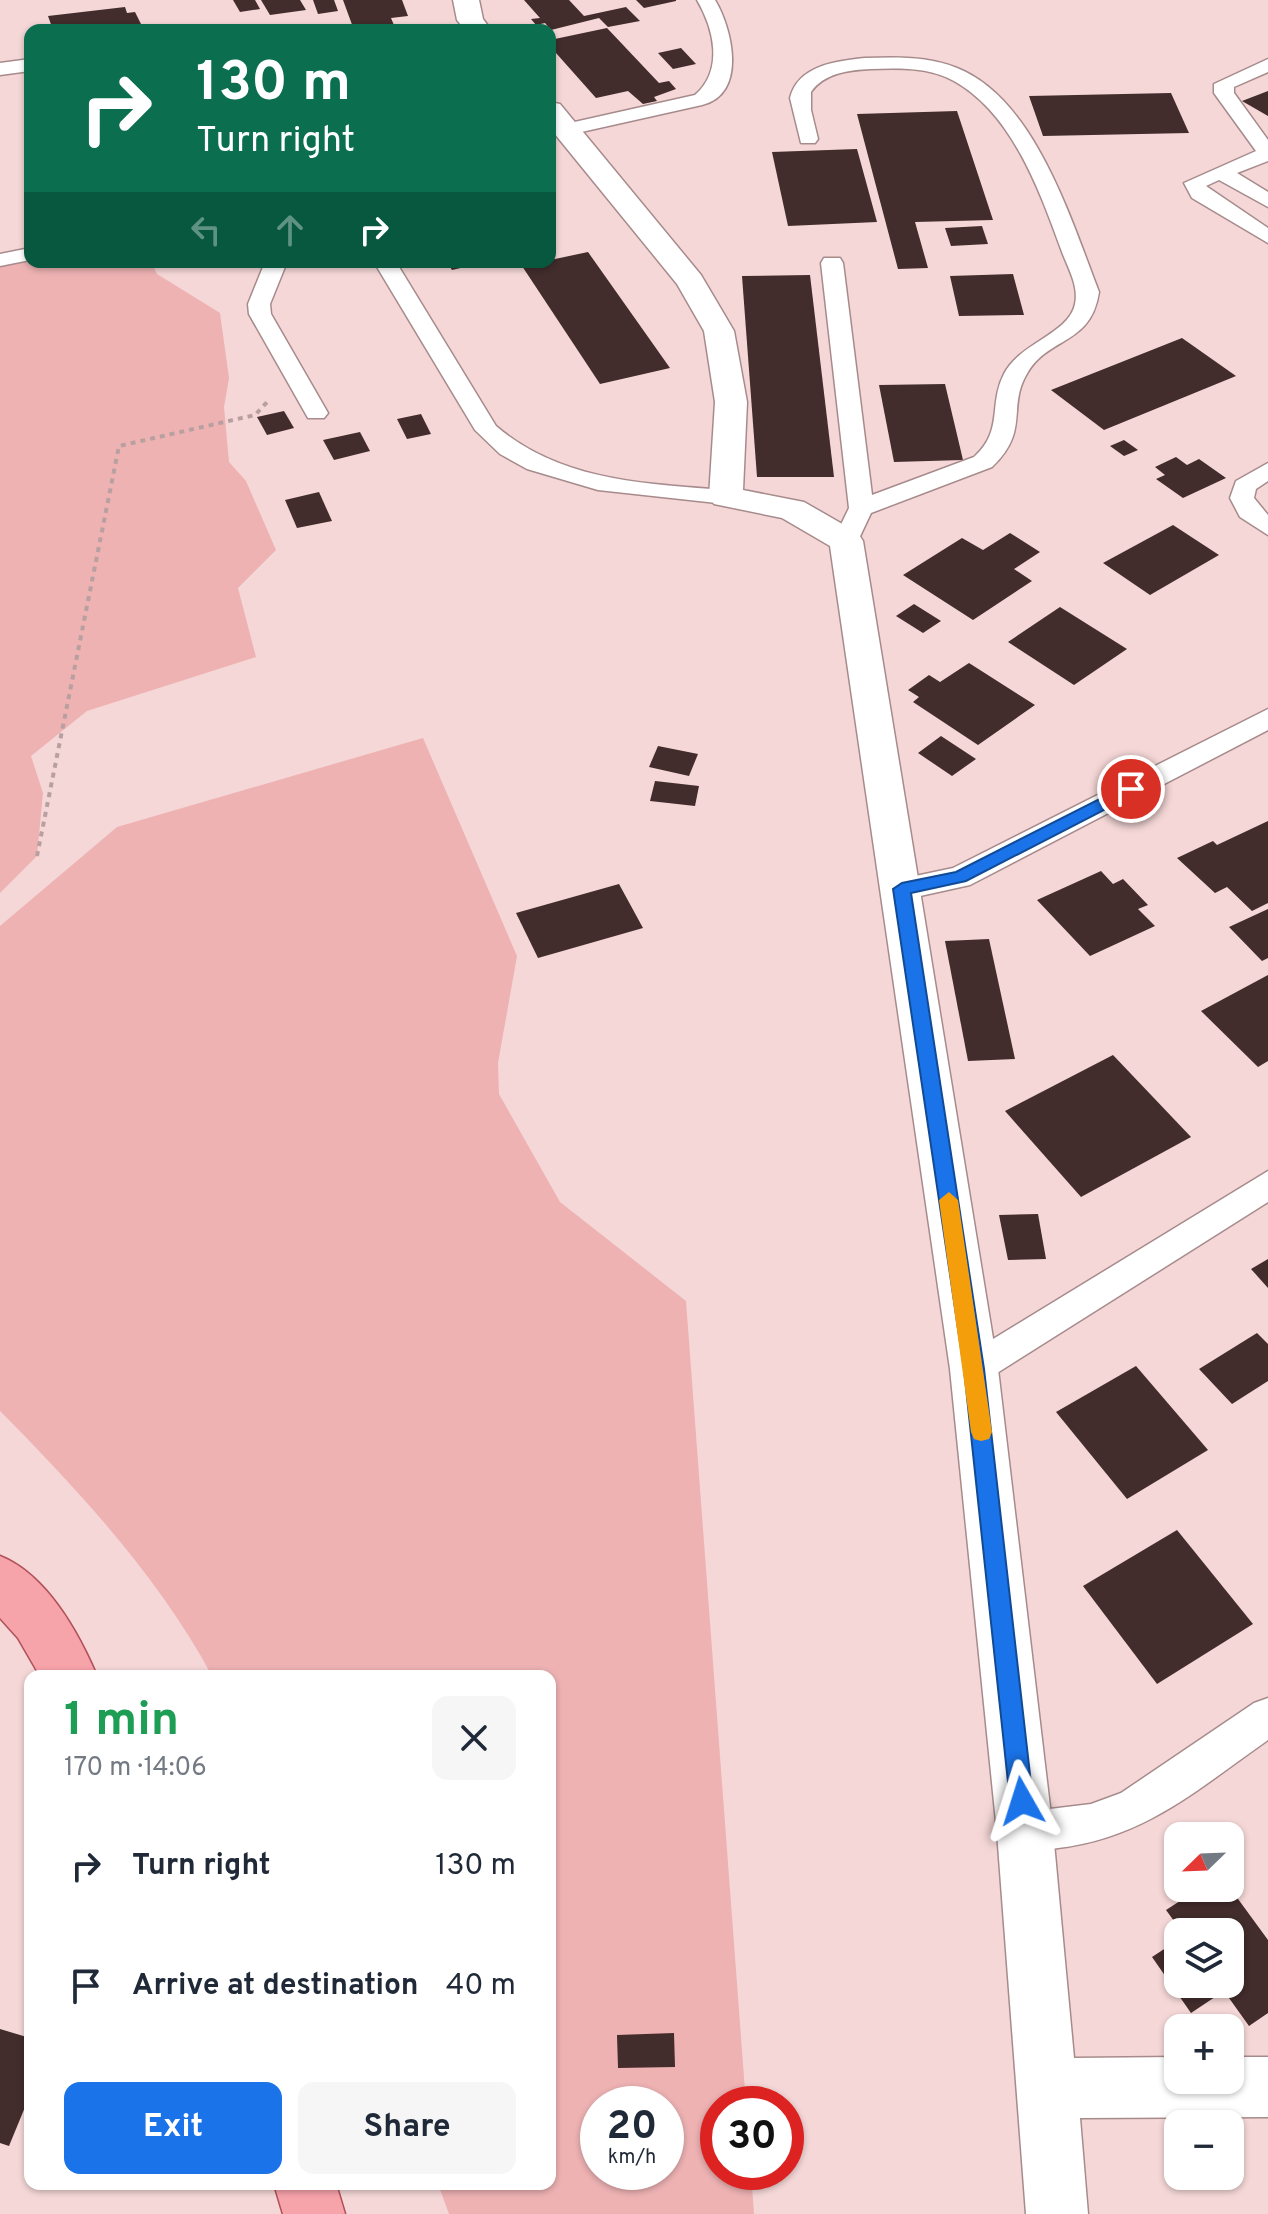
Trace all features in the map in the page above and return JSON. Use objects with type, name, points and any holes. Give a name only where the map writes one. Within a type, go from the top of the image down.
[{"type":"main road","points":[[0,1581],[37,1620],[66,1670]]},
{"type":"main road","points":[[307,2190],[314,2214]]},
{"type":"street","points":[[466,0],[473,24]]},
{"type":"street","points":[[559,119],[690,281],[719,331],[731,402],[726,497],[853,524],[902,889],[974,1369],[1025,1832],[1057,2214]]},
{"type":"street","points":[[1048,2088],[1268,2087]]},
{"type":"lane","points":[[559,119],[702,99],[714,92],[723,69],[718,23],[706,0]]},
{"type":"lane","points":[[808,139],[800,101],[802,90],[819,73],[834,68],[893,63],[945,70],[967,80],[982,92],[1024,145],[1049,193],[1088,292],[1088,309],[1080,322],[1023,361],[1014,375],[1007,433],[1000,450],[983,462],[853,524],[832,263]]},
{"type":"lane","points":[[1268,65],[1224,84],[1224,93],[1267,154],[1194,183],[1194,189],[1268,237]]},
{"type":"lane","points":[[0,69],[24,66]]},
{"type":"lane","points":[[1220,172],[1268,201]]},
{"type":"lane","points":[[0,260],[24,255]]},
{"type":"lane","points":[[274,268],[259,304],[260,314],[316,413]]},
{"type":"lane","points":[[389,268],[487,430],[502,447],[537,466],[567,474],[655,492],[726,497]]},
{"type":"lane","points":[[1268,470],[1245,486],[1242,498],[1249,512],[1268,527]]},
{"type":"lane","points":[[902,889],[960,877],[1268,718]]},
{"type":"lane","points":[[974,1369],[1268,1185]]},
{"type":"lane","points":[[1025,1832],[1091,1824],[1132,1810],[1268,1717]]},
{"type":"path","points":[[37,856],[119,446],[255,415],[276,392],[260,314]]},
{"type":"shaded area","points":[[24,251],[24,268],[154,268],[157,274],[220,313],[229,378],[224,407],[229,462],[246,481],[276,550],[238,588],[256,657],[87,711],[31,756],[43,793],[37,856],[0,893],[0,255]]},
{"type":"shaded area","points":[[423,738],[517,956],[498,1063],[499,1094],[560,1202],[686,1301],[745,2086],[700,2086],[700,2190],[752,2190],[754,2214],[449,2214],[440,2190],[556,2190],[556,1670],[209,1670],[168,1604],[116,1536],[0,1411],[0,926],[117,827]]},
{"type":"building","points":[[233,0],[255,0],[260,9],[240,12]]},
{"type":"building","points":[[261,0],[300,0],[306,10],[270,15]]},
{"type":"building","points":[[313,0],[334,0],[338,11],[318,14]]},
{"type":"building","points":[[343,0],[402,0],[408,16],[391,18],[394,24],[352,24]]},
{"type":"building","points":[[524,0],[569,0],[584,16],[626,7],[640,21],[608,27],[599,18],[556,29],[556,24],[535,24],[531,19],[540,18]]},
{"type":"building","points":[[636,0],[676,0],[676,1],[644,8]]},
{"type":"building","points":[[125,7],[127,13],[135,12],[141,24],[51,24],[48,16]]},
{"type":"building","points":[[607,28],[659,83],[669,81],[676,89],[654,97],[657,101],[643,104],[628,91],[596,98],[556,53],[556,39]]},
{"type":"building","points":[[681,48],[696,64],[673,69],[658,53]]},
{"type":"building","points":[[1268,91],[1268,116],[1242,101]]},
{"type":"building","points":[[1171,93],[1189,133],[1043,136],[1029,96]]},
{"type":"building","points":[[957,111],[993,220],[915,222],[928,268],[898,269],[857,114]]},
{"type":"building","points":[[857,149],[877,222],[788,226],[772,152]]},
{"type":"building","points":[[982,226],[988,244],[951,246],[945,228]]},
{"type":"building","points":[[588,252],[670,368],[600,384],[523,268],[556,268],[556,259]]},
{"type":"building","points":[[1013,274],[1024,315],[959,316],[950,276]]},
{"type":"building","points":[[810,275],[834,477],[757,477],[742,276]]},
{"type":"building","points":[[1182,338],[1236,376],[1104,430],[1051,390]]},
{"type":"building","points":[[945,384],[963,460],[894,462],[879,385]]},
{"type":"building","points":[[284,411],[294,428],[267,435],[257,417]]},
{"type":"building","points":[[421,414],[431,434],[407,439],[397,419]]},
{"type":"building","points":[[360,432],[370,451],[334,460],[323,440]]},
{"type":"building","points":[[1124,440],[1138,450],[1124,456],[1110,446]]},
{"type":"building","points":[[1176,457],[1187,465],[1199,459],[1226,478],[1183,498],[1156,479],[1165,475],[1155,467]]},
{"type":"building","points":[[319,492],[332,521],[297,528],[285,500]]},
{"type":"building","points":[[1173,525],[1219,555],[1150,595],[1103,563]]},
{"type":"building","points":[[1010,533],[1040,552],[1014,569],[1032,581],[973,620],[903,575],[962,538],[983,550]]},
{"type":"building","points":[[914,604],[941,621],[923,633],[896,616]]},
{"type":"building","points":[[1060,607],[1127,649],[1074,685],[1008,642]]},
{"type":"building","points":[[969,663],[1035,705],[978,745],[913,702],[919,697],[908,690],[929,675],[940,682]]},
{"type":"building","points":[[941,736],[976,759],[952,776],[918,753]]},
{"type":"building","points":[[658,746],[698,754],[689,776],[649,767]]},
{"type":"building","points":[[655,781],[699,786],[695,806],[650,801]]},
{"type":"building","points":[[1268,821],[1268,903],[1252,911],[1227,887],[1215,893],[1177,858],[1213,841],[1217,845]]},
{"type":"building","points":[[1101,871],[1113,884],[1123,879],[1148,905],[1138,909],[1155,926],[1090,956],[1037,900]]},
{"type":"building","points":[[619,884],[643,928],[538,958],[516,913]]},
{"type":"building","points":[[1268,909],[1268,958],[1262,961],[1229,927]]},
{"type":"building","points":[[989,939],[1015,1059],[968,1061],[945,941]]},
{"type":"building","points":[[1268,975],[1268,1061],[1258,1067],[1201,1011]]},
{"type":"building","points":[[1113,1055],[1191,1137],[1081,1197],[1005,1111]]},
{"type":"building","points":[[1038,1214],[1046,1259],[1008,1260],[999,1215]]},
{"type":"building","points":[[1268,1259],[1268,1288],[1251,1269]]},
{"type":"building","points":[[1257,1333],[1268,1344],[1268,1381],[1232,1404],[1199,1369]]},
{"type":"building","points":[[1136,1366],[1208,1450],[1127,1499],[1056,1412]]},
{"type":"building","points":[[1177,1530],[1253,1624],[1157,1684],[1083,1586]]},
{"type":"building","points":[[1178,1902],[1240,1902],[1268,1940],[1268,2013],[1249,2026],[1244,2014],[1240,2014],[1229,1998],[1244,1998],[1244,1918],[1172,1918],[1166,1910]]},
{"type":"building","points":[[1164,1949],[1164,1974],[1152,1957]]},
{"type":"building","points":[[1181,1998],[1214,1998],[1191,2013]]},
{"type":"building","points":[[0,2029],[24,2036],[24,2110],[9,2146],[0,2143]]},
{"type":"building","points":[[674,2033],[675,2067],[618,2068],[617,2035]]},
{"type":"slow traffic","points":[[949,1200],[981,1432]]},
{"type":"route","points":[[1022,1801],[974,1369],[902,889],[960,877],[1131,789]]}]
